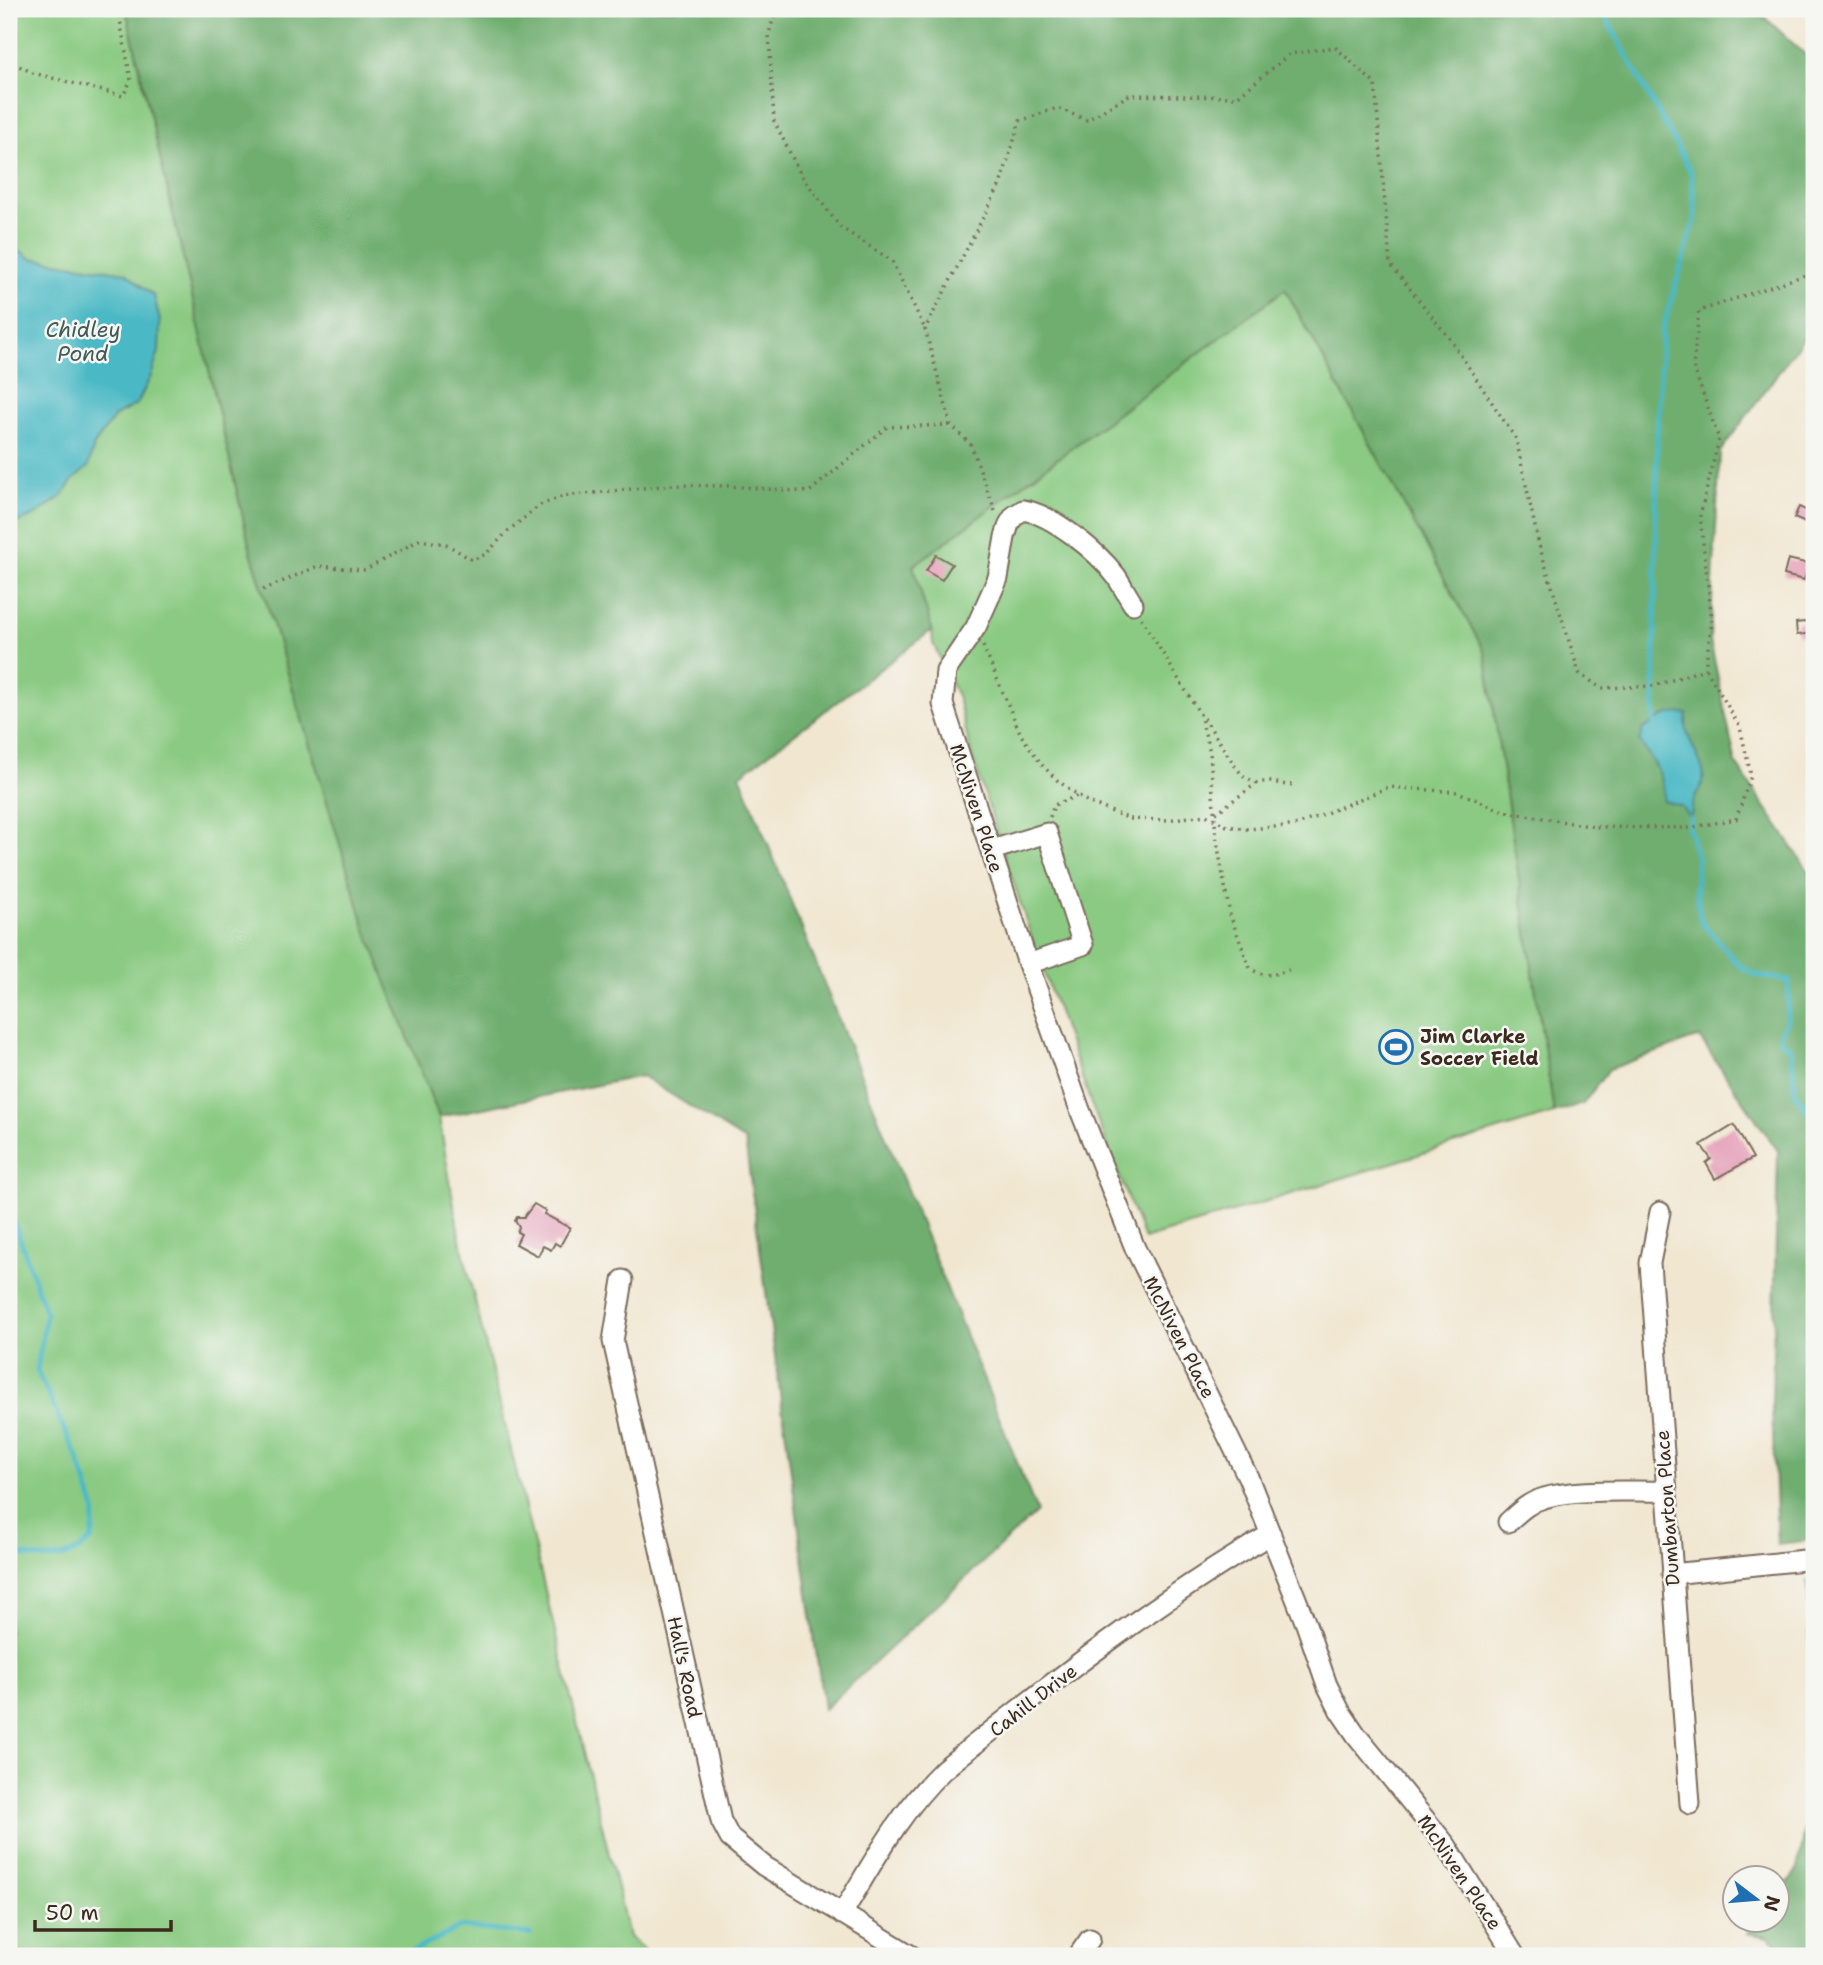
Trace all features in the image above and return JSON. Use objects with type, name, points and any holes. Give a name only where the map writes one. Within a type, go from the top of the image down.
[{"type":"street","points":[[976,628],[998,578],[1004,537],[1009,524],[1014,516],[1023,510],[1043,516],[1076,538],[1115,574],[1133,604]]},
{"type":"street","name":"McNiven Place","points":[[976,628],[946,671],[943,704],[1028,964],[1080,1110],[1135,1248],[1219,1414],[1271,1534],[1327,1685],[1340,1711],[1377,1762],[1446,1845],[1515,1956]]},
{"type":"street","points":[[992,850],[1047,833],[1083,945],[1028,964]]},
{"type":"street","name":"Dumbarton Place","points":[[1660,1212],[1650,1263],[1690,1804]]},
{"type":"street","name":"Hall's Road","points":[[623,1280],[613,1341],[721,1821],[730,1838],[743,1851],[786,1881],[912,1956]]},
{"type":"street","points":[[1508,1522],[1525,1507],[1542,1498],[1562,1494],[1666,1492]]},
{"type":"street","name":"Cahill Drive","points":[[842,1914],[900,1818],[944,1769],[1150,1610],[1271,1534]]},
{"type":"street","points":[[1672,1574],[1814,1559]]},
{"type":"street","points":[[1078,1956],[1090,1939]]},
{"type":"path","points":[[9,57],[33,73],[123,96],[131,80],[118,9]]},
{"type":"path","points":[[776,9],[769,34],[774,121],[801,175],[840,227],[892,261],[925,329],[951,425],[971,445],[996,515]]},
{"type":"path","points":[[925,329],[1000,185],[1020,121],[1057,108],[1087,120],[1129,95],[1237,97],[1290,54],[1335,47],[1375,84],[1390,264],[1450,339],[1516,439],[1539,545],[1579,673],[1601,688],[1654,686],[1705,669]]},
{"type":"path","points":[[976,628],[1021,735],[1042,765],[1077,796],[1130,819],[1165,820],[1206,815],[1227,826],[1247,829],[1289,826],[1300,824],[1389,787],[1458,792],[1503,811],[1595,827],[1689,828],[1736,819],[1751,776],[1740,727],[1705,669],[1712,621],[1700,516],[1719,439],[1693,366],[1699,311],[1814,272]]},
{"type":"path","points":[[263,590],[318,566],[365,569],[419,540],[446,544],[472,560],[486,554],[540,505],[564,496],[671,485],[809,492],[887,427],[951,425]]},
{"type":"path","points":[[1133,604],[1235,766],[1244,777],[1257,783]]},
{"type":"path","points":[[1200,713],[1210,752],[1216,836],[1230,915],[1250,968],[1268,976],[1289,970]]},
{"type":"path","points":[[1216,814],[1257,783],[1270,780],[1284,785],[1296,784]]},
{"type":"path","points":[[1047,833],[1054,805],[1077,796]]},
{"type":"green space","points":[[9,9],[126,9],[250,548],[365,926],[439,1117],[459,1235],[629,1937],[652,1956],[9,1956]]},
{"type":"green space","points":[[126,9],[1756,9],[1814,63],[1814,324],[1720,452],[1710,640],[1736,764],[1814,879],[1814,1540],[1777,1544],[1772,1404],[1778,1151],[1699,1037],[1609,1069],[1583,1104],[1554,1113],[1485,652],[1285,289],[913,566],[932,630],[740,775],[1037,1512],[824,1709],[745,1141],[642,1076],[439,1117],[365,927],[250,548]]},
{"type":"green space","points":[[1285,289],[1485,652],[1554,1113],[1144,1239],[1034,945],[971,753],[958,698],[933,643],[932,630],[913,566]]},
{"type":"green space","points":[[1808,1581],[1814,1587],[1813,1728]]},
{"type":"green space","points":[[1814,1808],[1814,1956],[1789,1956],[1769,1937],[1752,1934],[1792,1934],[1792,1877],[1798,1869],[1808,1812]]},
{"type":"water","name":"Chidley Pond","points":[[9,242],[30,258],[126,273],[154,296],[160,321],[159,351],[151,376],[137,404],[115,416],[94,445],[88,467],[73,480],[62,496],[34,516],[9,525]]},
{"type":"water","points":[[1687,713],[1687,729],[1704,776],[1693,802],[1690,818],[1681,806],[1663,801],[1661,776],[1639,741],[1643,729],[1668,714]]},
{"type":"building","points":[[1799,507],[1814,514],[1810,525],[1794,518]]},
{"type":"building","points":[[936,555],[952,564],[942,580],[926,571]]},
{"type":"building","points":[[1788,559],[1809,564],[1804,580],[1784,575]]},
{"type":"building","points":[[1813,621],[1814,633],[1797,635],[1796,623]]},
{"type":"building","points":[[1734,1125],[1753,1158],[1715,1179],[1706,1163],[1711,1159],[1701,1145]]},
{"type":"building","points":[[534,1204],[546,1211],[544,1214],[570,1228],[560,1246],[555,1243],[551,1250],[543,1246],[538,1256],[516,1244],[521,1234],[517,1232],[519,1227],[515,1221],[517,1217],[524,1217]]},
{"type":"waterway","points":[[1601,9],[1691,172],[1696,216],[1662,331],[1657,435],[1654,723]]},
{"type":"waterway","points":[[1690,818],[1689,828],[1697,858],[1696,888],[1701,922],[1741,967],[1756,975],[1789,981],[1787,1020],[1781,1031],[1781,1042],[1791,1048],[1795,1093],[1814,1119]]},
{"type":"waterway","points":[[9,1207],[46,1314],[37,1371],[79,1461],[95,1510],[92,1539],[73,1553],[63,1557],[42,1558],[9,1552]]},
{"type":"waterway","points":[[403,1956],[461,1927],[530,1934]]},
{"type":"waterway","points":[[1814,1942],[1814,1955]]},
{"type":"place","name":"Jim Clarke Soccer Field","points":[[1396,1047]]}]
